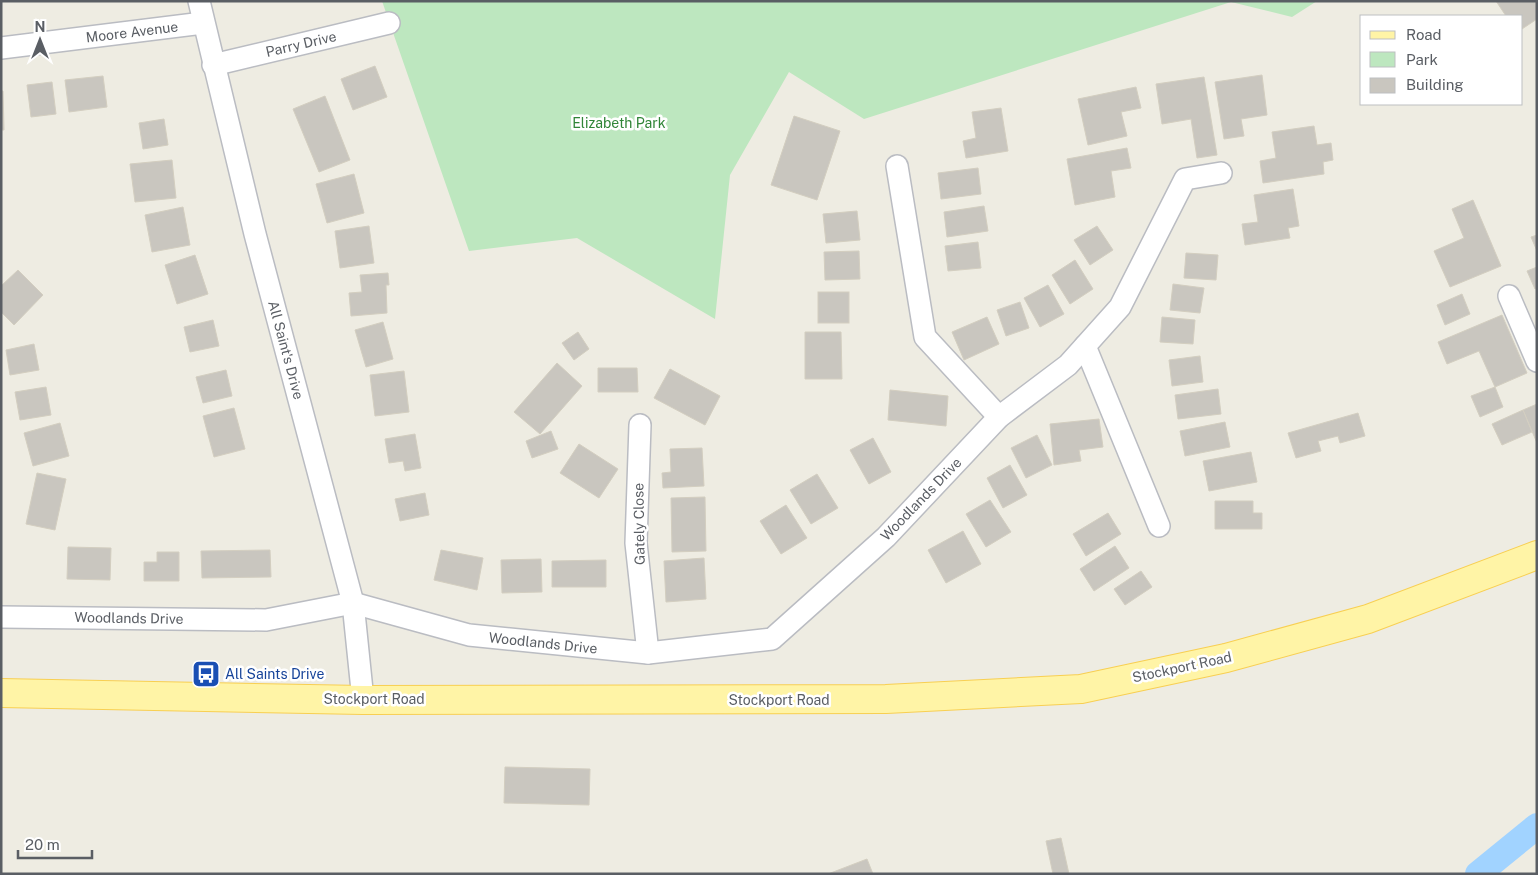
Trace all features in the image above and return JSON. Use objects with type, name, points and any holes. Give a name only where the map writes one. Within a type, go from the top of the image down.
[{"type":"main road","name":"Stockport Road","points":[[1,694],[363,700],[886,699],[1081,689],[1226,658],[1368,619],[1537,555]]},
{"type":"street","name":"All Saint's Drive","points":[[199,1],[213,65],[353,603],[363,700]]},
{"type":"street","name":"Moore Avenue","points":[[1,48],[203,23]]},
{"type":"street","name":"Parry Drive","points":[[213,65],[390,23]]},
{"type":"street","points":[[897,166],[925,337],[1000,417]]},
{"type":"street","name":"Woodlands Drive","points":[[1,617],[266,620],[353,603],[469,635],[648,653],[772,639],[886,537],[1000,417],[1068,365],[1120,307],[1185,179],[1221,173]]},
{"type":"street","points":[[1509,296],[1537,362]]},
{"type":"street","points":[[1085,346],[1159,526]]},
{"type":"street","name":"Gately Close","points":[[640,425],[636,542],[648,653]]},
{"type":"green space","name":"Elizabeth Park","points":[[382,1],[1317,1],[1292,17],[1231,2],[864,119],[789,72],[730,175],[715,319],[577,238],[469,251]]},
{"type":"building","points":[[1496,1],[1537,1],[1537,19],[1523,28],[1523,15],[1505,15]]},
{"type":"building","points":[[375,66],[387,97],[353,110],[341,79]]},
{"type":"building","points":[[1262,75],[1267,115],[1241,119],[1244,136],[1224,139],[1215,82]]},
{"type":"building","points":[[103,76],[107,107],[69,112],[65,80]]},
{"type":"building","points":[[1204,77],[1217,155],[1197,158],[1191,119],[1162,124],[1156,84]]},
{"type":"building","points":[[52,82],[56,114],[31,117],[27,85]]},
{"type":"building","points":[[1136,87],[1141,108],[1121,112],[1127,136],[1088,145],[1078,99]]},
{"type":"building","points":[[1,91],[3,91],[4,130],[1,130]]},
{"type":"building","points":[[325,96],[350,160],[319,172],[293,109]]},
{"type":"building","points":[[1001,108],[1008,151],[966,158],[963,141],[976,138],[972,112]]},
{"type":"building","points":[[794,116],[840,131],[817,200],[771,185]]},
{"type":"building","points":[[164,119],[168,145],[143,149],[139,123]]},
{"type":"building","points":[[1314,126],[1317,145],[1331,143],[1333,160],[1323,162],[1324,174],[1263,183],[1260,161],[1276,158],[1272,132]]},
{"type":"building","points":[[1127,148],[1131,168],[1111,171],[1115,197],[1075,205],[1067,159]]},
{"type":"building","points":[[172,160],[176,198],[135,202],[130,164]]},
{"type":"building","points":[[978,168],[981,194],[941,199],[938,173]]},
{"type":"building","points":[[354,174],[364,213],[327,223],[316,184]]},
{"type":"building","points":[[1293,189],[1299,226],[1288,228],[1290,238],[1245,245],[1242,224],[1258,222],[1254,195]]},
{"type":"building","points":[[1473,200],[1501,266],[1450,287],[1434,251],[1464,238],[1452,209]]},
{"type":"building","points":[[984,206],[988,231],[947,237],[944,212]]},
{"type":"building","points":[[183,207],[190,245],[152,252],[145,215]]},
{"type":"building","points":[[857,211],[860,240],[826,243],[823,214]]},
{"type":"building","points":[[369,226],[374,263],[340,268],[335,231]]},
{"type":"building","points":[[1097,226],[1113,250],[1090,265],[1074,240]]},
{"type":"building","points":[[1537,235],[1537,251],[1531,237]]},
{"type":"building","points":[[978,242],[981,268],[948,271],[945,246]]},
{"type":"building","points":[[859,251],[860,279],[825,280],[824,252]]},
{"type":"building","points":[[1186,253],[1218,255],[1216,280],[1184,278]]},
{"type":"building","points":[[195,255],[208,294],[177,304],[165,265]]},
{"type":"building","points":[[1075,260],[1093,289],[1070,304],[1052,275]]},
{"type":"building","points":[[1537,267],[1537,288],[1535,289],[1527,271]]},
{"type":"building","points":[[18,270],[43,295],[14,325],[1,312],[1,286]]},
{"type":"building","points":[[388,273],[389,285],[386,285],[387,313],[351,316],[349,293],[362,292],[360,275]]},
{"type":"building","points":[[1173,284],[1204,288],[1200,313],[1170,310]]},
{"type":"building","points":[[1048,285],[1064,314],[1040,327],[1024,298]]},
{"type":"building","points":[[818,292],[849,292],[849,323],[818,323]]},
{"type":"building","points":[[1462,294],[1470,314],[1445,325],[1437,305]]},
{"type":"building","points":[[1020,302],[1029,328],[1006,336],[997,310]]},
{"type":"building","points":[[1502,315],[1527,373],[1495,387],[1479,351],[1447,364],[1438,342]]},
{"type":"building","points":[[987,317],[999,344],[964,360],[952,332]]},
{"type":"building","points":[[1162,317],[1195,320],[1193,344],[1160,342]]},
{"type":"building","points":[[213,320],[219,346],[190,352],[184,327]]},
{"type":"building","points":[[383,322],[393,359],[366,367],[355,330]]},
{"type":"building","points":[[578,332],[589,349],[574,360],[562,343]]},
{"type":"building","points":[[805,332],[841,332],[842,379],[805,379]]},
{"type":"building","points":[[34,344],[39,370],[10,375],[6,350]]},
{"type":"building","points":[[1200,356],[1203,382],[1172,386],[1169,360]]},
{"type":"building","points":[[557,363],[582,386],[540,434],[514,412]]},
{"type":"building","points":[[598,368],[637,368],[638,392],[598,392]]},
{"type":"building","points":[[670,369],[720,396],[705,425],[654,398]]},
{"type":"building","points":[[226,370],[232,396],[203,403],[196,377]]},
{"type":"building","points":[[404,371],[409,412],[375,416],[370,375]]},
{"type":"building","points":[[46,387],[51,415],[20,420],[15,392]]},
{"type":"building","points":[[1495,387],[1503,407],[1480,417],[1471,396]]},
{"type":"building","points":[[1218,389],[1221,414],[1178,419],[1175,395]]},
{"type":"building","points":[[890,390],[948,396],[946,426],[888,420]]},
{"type":"building","points":[[1537,404],[1537,443],[1523,410]]},
{"type":"building","points":[[234,408],[245,449],[214,457],[203,416]]},
{"type":"building","points":[[1523,410],[1532,432],[1502,445],[1492,424]]},
{"type":"building","points":[[1358,413],[1365,436],[1340,443],[1338,436],[1318,441],[1321,451],[1296,458],[1288,433]]},
{"type":"building","points":[[1099,419],[1103,447],[1079,450],[1081,461],[1054,465],[1050,424]]},
{"type":"building","points":[[1225,422],[1230,447],[1185,456],[1180,431]]},
{"type":"building","points":[[60,423],[69,456],[33,466],[24,433]]},
{"type":"building","points":[[551,431],[558,449],[532,458],[526,441]]},
{"type":"building","points":[[415,434],[421,468],[405,471],[403,461],[389,463],[385,439]]},
{"type":"building","points":[[1037,435],[1052,465],[1026,478],[1011,448]]},
{"type":"building","points":[[873,438],[891,472],[869,484],[850,450]]},
{"type":"building","points":[[579,444],[618,469],[599,498],[560,473]]},
{"type":"building","points":[[702,448],[704,486],[663,488],[662,473],[671,472],[670,449]]},
{"type":"building","points":[[1251,452],[1257,482],[1209,491],[1203,461]]},
{"type":"building","points":[[1010,465],[1027,495],[1003,508],[987,478]]},
{"type":"building","points":[[37,473],[66,479],[55,530],[26,524]]},
{"type":"building","points":[[817,474],[838,508],[811,524],[790,490]]},
{"type":"building","points":[[425,493],[429,515],[400,521],[395,499]]},
{"type":"building","points":[[705,497],[706,551],[672,552],[671,498]]},
{"type":"building","points":[[990,500],[1011,532],[986,547],[966,514]]},
{"type":"building","points":[[1215,501],[1253,501],[1253,513],[1262,513],[1262,529],[1215,529]]},
{"type":"building","points":[[786,505],[807,538],[781,554],[760,521]]},
{"type":"building","points":[[1108,513],[1121,534],[1086,556],[1073,534]]},
{"type":"building","points":[[963,531],[981,564],[946,583],[928,550]]},
{"type":"building","points":[[1115,546],[1129,568],[1094,591],[1080,569]]},
{"type":"building","points":[[68,547],[111,548],[110,580],[67,579]]},
{"type":"building","points":[[270,550],[271,577],[202,578],[201,551]]},
{"type":"building","points":[[441,550],[483,558],[477,590],[434,580]]},
{"type":"building","points":[[157,552],[179,552],[179,581],[144,581],[144,562],[157,562]]},
{"type":"building","points":[[704,558],[706,599],[666,602],[664,561]]},
{"type":"building","points":[[541,559],[542,592],[502,593],[501,560]]},
{"type":"building","points":[[606,560],[606,587],[552,587],[552,561]]},
{"type":"building","points":[[1141,571],[1152,587],[1125,605],[1114,589]]},
{"type":"building","points":[[505,767],[590,769],[589,805],[504,803]]},
{"type":"building","points":[[1061,838],[1069,874],[1053,874],[1046,841]]},
{"type":"building","points":[[867,859],[873,874],[828,874]]},
{"type":"waterway","points":[[1478,874],[1537,826]]},
{"type":"place","name":"All Saints Drive","points":[[206,674]]}]
